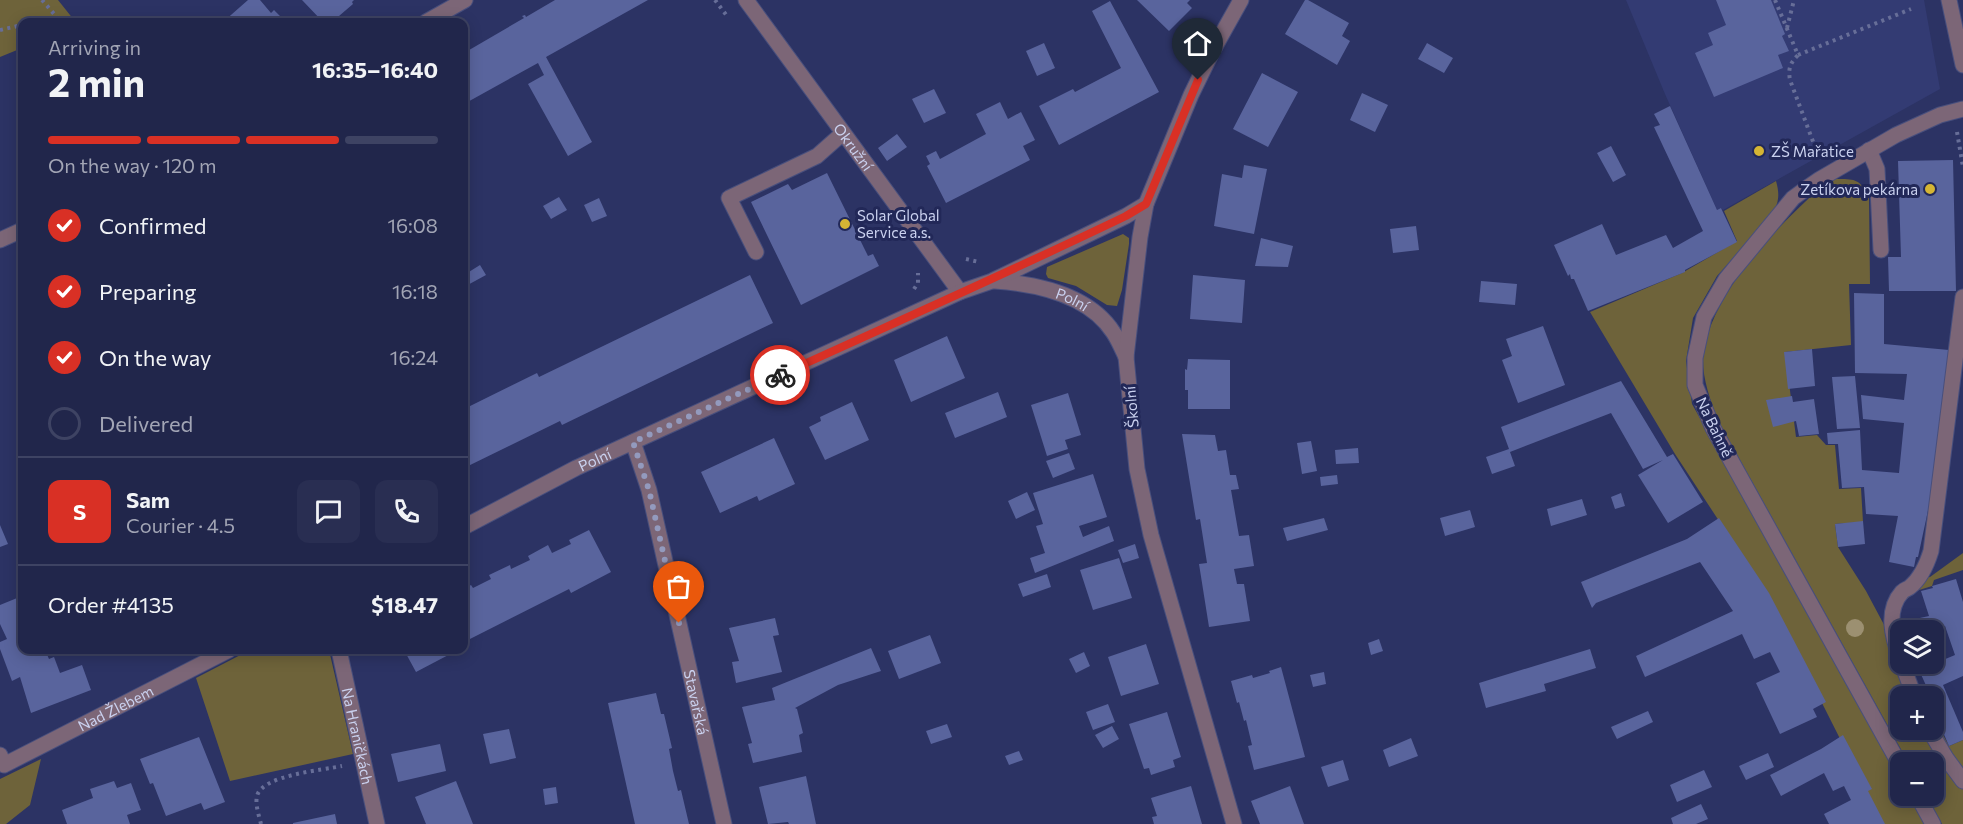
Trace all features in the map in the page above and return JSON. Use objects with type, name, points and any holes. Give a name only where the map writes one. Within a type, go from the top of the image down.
[{"type":"street","points":[[433,18],[465,0]]},
{"type":"street","name":"Okružní","points":[[746,0],[960,292]]},
{"type":"street","name":"Školní","points":[[1234,824],[1150,535],[1136,459],[1126,357],[1146,204],[1191,95],[1241,0]]},
{"type":"street","points":[[1950,0],[1963,65]]},
{"type":"street","name":"Na Bahně","points":[[1893,752],[1713,428],[1698,393],[1694,376],[1696,348],[1701,325],[1726,279],[1793,198],[1820,178],[1869,150],[1940,114],[1963,109]]},
{"type":"street","points":[[756,252],[729,198],[817,156],[843,133]]},
{"type":"street","points":[[1869,150],[1877,169],[1881,250]]},
{"type":"street","name":"Polní","points":[[468,525],[576,468],[960,292],[992,281],[1146,204]]},
{"type":"street","points":[[0,240],[18,232]]},
{"type":"street","name":"Polní","points":[[992,281],[1038,287],[1076,301],[1105,323],[1113,332],[1126,357]]},
{"type":"street","points":[[1891,620],[1894,608],[1903,591],[1910,587],[1926,567],[1931,551],[1963,297]]},
{"type":"street","name":"Stavařská","points":[[633,442],[649,490],[724,824]]},
{"type":"street","name":"Nad Žlebem","points":[[2,760],[221,654]]},
{"type":"street","name":"Na Hraničkách","points":[[340,654],[377,824]]},
{"type":"street","points":[[1935,740],[1963,781]]},
{"type":"street","points":[[1923,806],[1934,824]]},
{"type":"path","points":[[42,0],[57,17],[53,18]]},
{"type":"path","points":[[715,0],[729,18]]},
{"type":"path","points":[[1775,0],[1798,55]]},
{"type":"path","points":[[1787,28],[1794,0]]},
{"type":"path","points":[[1821,160],[1790,80],[1790,63],[1798,55],[1911,9]]},
{"type":"path","points":[[0,30],[18,26]]},
{"type":"path","points":[[910,295],[918,283],[918,264]]},
{"type":"path","points":[[261,824],[256,797],[260,789],[271,780],[364,762]]},
{"type":"shaded area","points":[[0,0],[58,0],[72,18],[18,18],[18,50],[0,57]]},
{"type":"shaded area","name":"ZŠ Mařatice","points":[[1626,0],[1924,0],[1940,89],[1723,210],[1721,208],[1717,210]]},
{"type":"shaded area","points":[[1834,179],[1855,181],[1869,196],[1870,284],[1849,284],[1851,345],[1785,352],[1796,437],[1817,435],[1826,445],[1835,445],[1839,489],[1861,488],[1863,522],[1835,524],[1838,547],[1866,591],[1890,636],[1890,674],[1910,674],[1917,686],[1890,686],[1890,730],[1717,419],[1709,396],[1703,364],[1703,352],[1711,325],[1732,285],[1759,249],[1823,185]]},
{"type":"shaded area","points":[[1776,181],[1778,199],[1771,216],[1717,276],[1693,318],[1686,361],[1692,404],[1890,756],[1890,806],[1918,806],[1928,824],[1883,824],[1767,594],[1675,454],[1590,312],[1682,273],[1737,241],[1724,211]]},
{"type":"shaded area","points":[[1123,234],[1129,238],[1129,244],[1122,290],[1117,306],[1107,305],[1076,286],[1048,278],[1047,267]]},
{"type":"shaded area","points":[[1963,553],[1963,570],[1934,580],[1932,586],[1916,591],[1906,600],[1906,597],[1923,578],[1930,577]]},
{"type":"shaded area","points":[[242,654],[330,654],[353,754],[230,781],[196,678]]},
{"type":"shaded area","points":[[1944,737],[1949,746],[1963,740],[1963,824],[1942,824],[1932,806],[1944,806],[1944,752],[1902,752],[1896,740],[1944,740]]},
{"type":"shaded area","points":[[41,759],[30,805],[6,824],[0,824],[0,779]]},
{"type":"building","points":[[248,0],[260,0],[271,13],[274,10],[282,18],[228,18]]},
{"type":"building","points":[[302,0],[354,0],[353,4],[337,18],[319,18]]},
{"type":"building","points":[[555,0],[648,0],[546,57],[592,142],[568,156],[528,84],[544,75],[538,63],[468,102],[468,51],[524,18],[522,16],[526,17]]},
{"type":"building","points":[[1137,0],[1190,0],[1187,3],[1192,8],[1169,31]]},
{"type":"building","points":[[1305,0],[1349,23],[1342,36],[1350,41],[1337,65],[1285,34]]},
{"type":"building","points":[[1716,0],[1771,0],[1785,34],[1782,36],[1789,51],[1778,55],[1783,68],[1714,97],[1695,53],[1713,45],[1708,33],[1726,25]]},
{"type":"building","points":[[1110,1],[1159,92],[1059,145],[1039,106],[1073,89],[1075,92],[1121,68],[1092,11]]},
{"type":"building","points":[[1044,43],[1055,68],[1037,76],[1026,51]]},
{"type":"building","points":[[1427,43],[1453,58],[1444,73],[1418,59]]},
{"type":"building","points":[[1262,73],[1298,92],[1268,147],[1233,129]]},
{"type":"building","points":[[934,89],[946,113],[924,123],[912,99]]},
{"type":"building","points":[[1362,93],[1388,105],[1375,132],[1350,120]]},
{"type":"building","points":[[1000,102],[1008,119],[1021,112],[1035,140],[1023,146],[1030,160],[946,203],[927,166],[930,164],[926,156],[936,151],[940,159],[986,134],[976,114]]},
{"type":"building","points":[[1670,106],[1717,210],[1721,208],[1737,242],[1685,272],[1588,311],[1574,279],[1571,279],[1570,274],[1568,276],[1554,245],[1602,224],[1616,255],[1666,235],[1673,248],[1703,231],[1654,127],[1660,125],[1654,114]]},
{"type":"building","points":[[897,134],[907,147],[887,161],[878,148]]},
{"type":"building","points":[[1611,146],[1626,175],[1613,182],[1597,153]]},
{"type":"building","points":[[1953,160],[1956,291],[1889,291],[1888,257],[1901,257],[1898,161]]},
{"type":"building","points":[[1244,165],[1267,169],[1254,234],[1214,226],[1222,174],[1242,178]]},
{"type":"building","points":[[827,173],[868,256],[873,254],[879,266],[801,305],[751,202],[788,184],[792,190]]},
{"type":"building","points":[[559,197],[567,210],[551,219],[543,206]]},
{"type":"building","points":[[599,198],[607,216],[592,222],[584,205]]},
{"type":"building","points":[[1416,226],[1419,250],[1393,253],[1390,229]]},
{"type":"building","points":[[1261,238],[1293,246],[1288,267],[1255,266]]},
{"type":"building","points":[[480,265],[486,275],[468,285],[468,272]]},
{"type":"building","points":[[750,275],[773,323],[562,425],[560,421],[468,466],[468,407],[537,373],[539,377]]},
{"type":"building","points":[[1193,275],[1245,280],[1242,323],[1190,319]]},
{"type":"building","points":[[1481,281],[1517,284],[1515,305],[1479,302]]},
{"type":"building","points":[[1854,293],[1884,294],[1884,344],[1949,350],[1935,478],[1914,567],[1889,562],[1898,516],[1866,514],[1864,487],[1842,488],[1838,444],[1828,444],[1827,433],[1860,430],[1862,470],[1899,473],[1904,423],[1863,419],[1861,395],[1904,400],[1907,374],[1855,373]]},
{"type":"building","points":[[1543,326],[1565,385],[1518,403],[1502,360],[1512,356],[1506,339]]},
{"type":"building","points":[[947,336],[965,378],[911,402],[894,360]]},
{"type":"building","points":[[1812,349],[1815,386],[1788,389],[1784,352]]},
{"type":"building","points":[[1188,359],[1230,360],[1230,409],[1188,409],[1185,369],[1187,370]]},
{"type":"building","points":[[1855,376],[1860,428],[1837,429],[1832,377]]},
{"type":"building","points":[[1621,381],[1667,457],[1673,454],[1703,502],[1668,523],[1638,475],[1663,460],[1643,469],[1611,413],[1510,452],[1515,466],[1492,474],[1486,457],[1509,449],[1501,427]]},
{"type":"building","points":[[998,392],[1007,417],[955,438],[945,413]]},
{"type":"building","points":[[1068,393],[1081,435],[1065,440],[1068,449],[1047,456],[1031,405]]},
{"type":"building","points":[[1792,396],[1793,402],[1814,399],[1819,434],[1799,436],[1796,421],[1773,427],[1766,400]]},
{"type":"building","points":[[852,402],[869,440],[825,460],[809,427],[821,421],[820,417]]},
{"type":"building","points":[[1182,434],[1215,435],[1218,451],[1226,450],[1230,475],[1236,475],[1239,489],[1231,490],[1239,536],[1249,535],[1254,566],[1234,569],[1237,584],[1244,584],[1250,621],[1209,627],[1199,564],[1207,563],[1200,519],[1196,520]]},
{"type":"building","points":[[774,438],[795,484],[759,501],[757,496],[720,513],[701,472]]},
{"type":"building","points":[[1311,441],[1317,471],[1302,474],[1297,443]]},
{"type":"building","points":[[1358,448],[1359,463],[1336,464],[1335,450]]},
{"type":"building","points":[[1069,453],[1075,469],[1053,478],[1046,461]]},
{"type":"building","points":[[1093,474],[1107,517],[1079,526],[1083,537],[1109,526],[1114,541],[1035,573],[1030,558],[1045,553],[1036,526],[1043,524],[1033,493]]},
{"type":"building","points":[[1337,475],[1338,484],[1321,486],[1320,477]]},
{"type":"building","points":[[1027,492],[1035,510],[1016,519],[1008,501]]},
{"type":"building","points":[[1621,493],[1625,506],[1615,509],[1611,497]]},
{"type":"building","points":[[1582,499],[1587,515],[1551,526],[1547,509]]},
{"type":"building","points":[[1470,510],[1475,527],[1445,536],[1440,518]]},
{"type":"building","points":[[1324,518],[1328,530],[1287,541],[1283,528]]},
{"type":"building","points":[[1719,518],[1769,593],[1826,702],[1813,709],[1817,717],[1780,734],[1756,683],[1780,672],[1770,652],[1754,659],[1742,634],[1645,677],[1636,656],[1733,611],[1700,562],[1596,603],[1592,608],[1581,582],[1687,539]]},
{"type":"building","points":[[1863,521],[1865,544],[1838,547],[1835,524]]},
{"type":"building","points":[[0,525],[8,544],[0,547]]},
{"type":"building","points":[[589,530],[611,572],[571,593],[569,589],[468,640],[468,587],[471,585],[473,588],[491,579],[489,575],[510,565],[511,569],[530,560],[528,556],[548,545],[552,553],[571,544],[569,540]]},
{"type":"building","points":[[1135,544],[1139,558],[1123,563],[1118,550]]},
{"type":"building","points":[[1119,558],[1132,598],[1093,610],[1080,570]]},
{"type":"building","points":[[1047,574],[1051,587],[1023,597],[1018,584]]},
{"type":"building","points":[[1956,579],[1963,602],[1963,676],[1943,686],[1926,686],[1921,674],[1944,674],[1944,660],[1955,655],[1944,626],[1944,620],[1911,620],[1929,616],[1921,591],[1933,588],[1932,586]]},
{"type":"building","points":[[18,598],[18,654],[47,654],[49,659],[54,657],[60,673],[82,665],[91,690],[31,713],[20,677],[12,681],[0,649],[0,642],[7,639],[0,624],[0,605]]},
{"type":"building","points":[[775,618],[779,635],[773,636],[782,672],[736,683],[732,662],[739,661],[729,628]]},
{"type":"building","points":[[930,635],[941,663],[899,679],[888,651]]},
{"type":"building","points":[[1379,639],[1383,651],[1371,655],[1368,643]]},
{"type":"building","points":[[1146,644],[1159,684],[1121,696],[1108,657]]},
{"type":"building","points":[[871,648],[881,671],[838,685],[795,708],[803,733],[799,735],[802,752],[753,763],[748,744],[752,743],[742,707],[775,700],[772,688]]},
{"type":"building","points":[[1590,649],[1596,668],[1544,684],[1546,691],[1486,708],[1479,683]]},
{"type":"building","points":[[1084,652],[1090,666],[1076,673],[1069,659]]},
{"type":"building","points":[[406,654],[450,654],[416,672]]},
{"type":"building","points":[[1281,667],[1305,757],[1254,770],[1248,746],[1252,745],[1246,720],[1244,721],[1239,702],[1237,703],[1231,681],[1252,675],[1253,678]]},
{"type":"building","points":[[1324,672],[1326,684],[1313,687],[1310,675]]},
{"type":"building","points":[[1944,687],[1963,732],[1963,740],[1949,746],[1944,734]]},
{"type":"building","points":[[656,693],[661,714],[664,714],[672,748],[669,749],[673,771],[678,791],[681,790],[689,824],[635,824],[608,703]]},
{"type":"building","points":[[1108,704],[1115,722],[1093,730],[1086,712]]},
{"type":"building","points":[[1648,711],[1653,722],[1617,739],[1611,727]]},
{"type":"building","points":[[1167,712],[1181,757],[1173,760],[1175,767],[1151,775],[1149,768],[1144,769],[1129,724]]},
{"type":"building","points":[[947,724],[952,737],[931,744],[926,731]]},
{"type":"building","points":[[1112,726],[1119,739],[1103,748],[1095,735]]},
{"type":"building","points":[[509,729],[516,758],[490,764],[483,734]]},
{"type":"building","points":[[1843,735],[1872,789],[1868,791],[1885,824],[1829,824],[1824,814],[1851,800],[1844,786],[1833,791],[1824,773],[1781,796],[1770,775]]},
{"type":"building","points":[[199,737],[225,802],[204,810],[201,803],[166,816],[153,783],[150,784],[140,759]]},
{"type":"building","points":[[1411,738],[1418,756],[1389,767],[1383,750]]},
{"type":"building","points":[[440,744],[446,771],[398,782],[391,754]]},
{"type":"building","points":[[1019,751],[1023,760],[1009,765],[1005,756]]},
{"type":"building","points":[[1768,753],[1774,767],[1746,780],[1739,766]]},
{"type":"building","points":[[1343,760],[1349,780],[1328,787],[1321,767]]},
{"type":"building","points":[[1704,770],[1712,787],[1677,802],[1670,785]]},
{"type":"building","points":[[806,776],[816,824],[789,824],[788,822],[768,824],[759,787]]},
{"type":"building","points":[[114,781],[117,788],[131,783],[141,810],[127,815],[130,824],[67,824],[62,810],[93,798],[90,789]]},
{"type":"building","points":[[456,781],[473,824],[426,824],[415,797]]},
{"type":"building","points":[[1191,786],[1202,824],[1154,824],[1152,817],[1157,816],[1151,798]]},
{"type":"building","points":[[1290,786],[1304,824],[1260,824],[1251,801]]},
{"type":"building","points":[[556,787],[558,803],[545,805],[543,789]]},
{"type":"building","points":[[1701,804],[1708,819],[1696,824],[1673,824],[1671,818]]},
{"type":"building","points":[[335,814],[337,824],[293,824],[293,823]]},
{"type":"way so far","points":[[679,623],[649,490],[633,442],[780,375]]},
{"type":"place","name":"ZŠ Mařatice","points":[[1759,151]]},
{"type":"place","name":"Zetíkova pekárna","points":[[1930,189]]},
{"type":"place","name":"Solar Global Service a.s.","points":[[845,224]]},
{"type":"route","points":[[780,375],[960,292],[992,281],[1146,204],[1198,80]]}]
